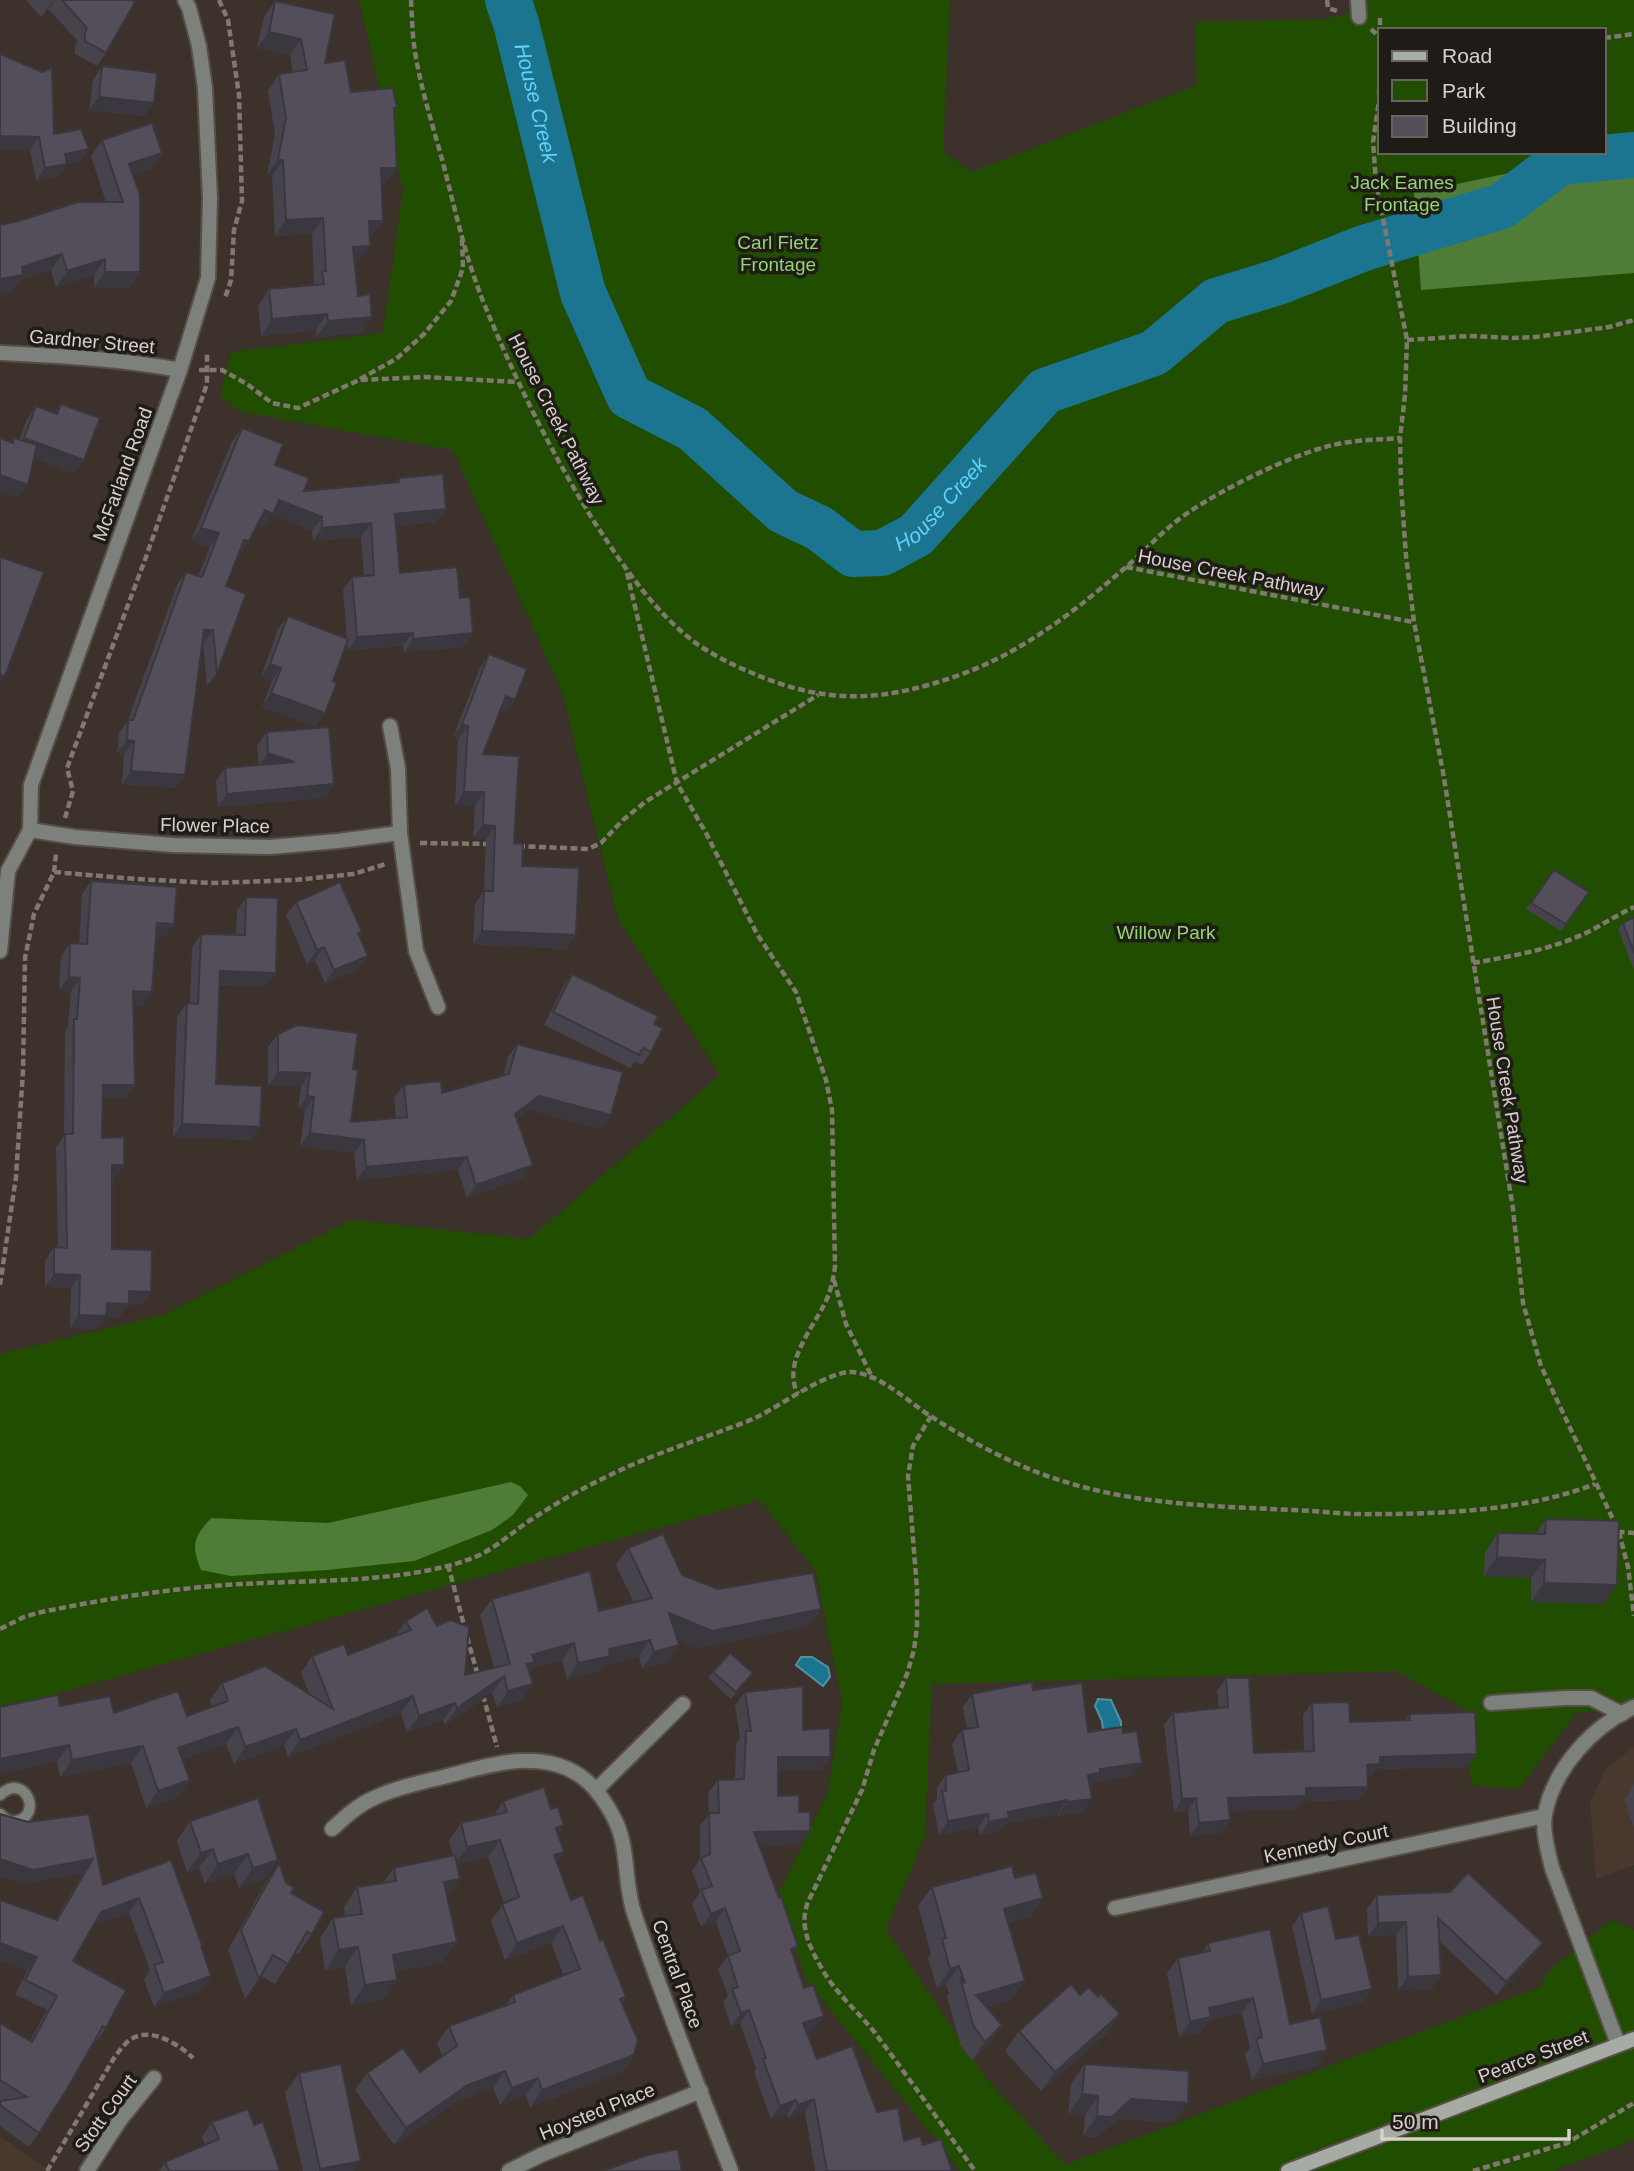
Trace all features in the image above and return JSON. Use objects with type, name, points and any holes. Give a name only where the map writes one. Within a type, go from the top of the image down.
[{"type":"main road","name":"Pearce Street","points":[[1289,2171],[1634,2039]]},
{"type":"street","name":"McFarland Road","points":[[0,951],[8,871],[30,830],[31,785],[180,370],[208,278],[210,198],[205,88],[199,46],[185,0]]},
{"type":"street","points":[[1358,0],[1359,17]]},
{"type":"street","name":"Gardner Street","points":[[0,353],[72,357],[180,370]]},
{"type":"street","points":[[390,726],[398,768],[400,833],[416,951],[438,1007]]},
{"type":"street","name":"Flower Place","points":[[30,830],[173,845],[270,847],[400,833]]},
{"type":"street","points":[[1491,1703],[1591,1699],[1628,1710]]},
{"type":"street","points":[[596,1790],[683,1704]]},
{"type":"street","points":[[1618,2044],[1552,1868],[1546,1844],[1545,1816],[1550,1797],[1563,1772],[1583,1744],[1607,1722],[1628,1710]]},
{"type":"street","name":"Central Place","points":[[332,1829],[354,1809],[375,1797],[501,1763],[532,1760],[578,1774],[596,1790],[616,1821],[624,1849],[633,1910],[731,2171]]},
{"type":"street","name":"Kennedy Court","points":[[1115,1908],[1545,1816]]},
{"type":"street","name":"Stott Court","points":[[87,2171],[120,2120],[155,2078]]},
{"type":"street","name":"Hoysted Place","points":[[509,2171],[541,2155],[701,2091]]},
{"type":"lane","points":[[0,1795],[9,1788],[17,1788],[27,1795],[30,1803],[29,1811],[19,1820],[9,1821],[0,1814]]},
{"type":"path","name":"House Creek Pathway","points":[[411,0],[414,47],[461,233],[482,298],[518,382],[571,484],[626,572],[660,609],[698,644],[738,667],[778,685],[818,695],[855,698],[885,695],[964,673],[1013,650],[1057,622],[1187,513],[1277,466],[1328,446],[1400,438]]},
{"type":"path","points":[[1606,38],[1634,34]]},
{"type":"path","name":"House Creek Pathway","points":[[1378,108],[1373,142],[1376,183],[1407,340],[1400,438],[1405,544],[1414,622],[1443,772],[1513,1209],[1523,1303],[1541,1366],[1619,1532],[1628,1567],[1634,1616]]},
{"type":"path","points":[[180,370],[222,370],[272,403],[298,408],[359,380],[396,359],[424,334],[451,301],[463,268],[461,233]]},
{"type":"path","points":[[1407,340],[1469,336],[1535,337],[1609,327],[1634,320]]},
{"type":"path","points":[[359,380],[425,377],[518,382]]},
{"type":"path","name":"House Creek Pathway","points":[[1125,567],[1414,622]]},
{"type":"path","points":[[626,572],[677,783],[706,833],[757,934],[796,992],[826,1080],[832,1110],[836,1253],[833,1280],[825,1303],[798,1354],[793,1377],[798,1394]]},
{"type":"path","points":[[512,845],[588,849],[600,843],[645,802],[818,695]]},
{"type":"path","points":[[400,833],[417,842],[500,845]]},
{"type":"path","points":[[0,1286],[16,1177],[23,1071],[25,958],[34,914],[54,872],[212,883],[295,880],[353,874],[404,858]]},
{"type":"path","points":[[1473,963],[1518,956],[1548,947],[1589,932],[1634,907]]},
{"type":"path","points":[[833,1280],[846,1324],[873,1378]]},
{"type":"path","points":[[0,1629],[24,1617],[137,1595],[237,1584],[394,1575],[448,1565],[485,1552],[531,1520],[605,1478],[650,1457],[753,1419],[842,1373],[855,1372],[873,1378],[931,1416],[1031,1470],[1087,1490],[1131,1498],[1186,1504],[1374,1514],[1434,1512],[1535,1502],[1570,1494],[1595,1484]]},
{"type":"path","points":[[931,1416],[913,1446],[909,1469],[908,1492],[917,1589],[914,1650],[874,1751],[862,1790],[808,1902],[803,1920],[807,1938],[822,1969],[838,1992],[872,2029],[975,2171]]},
{"type":"path","points":[[1619,1532],[1634,1533]]},
{"type":"path","points":[[448,1565],[501,1763]]},
{"type":"path","points":[[47,2171],[114,2058],[132,2039],[144,2035],[165,2040],[181,2047],[193,2058]]},
{"type":"path","points":[[1472,2171],[1567,2143],[1634,2104]]},
{"type":"shaded area","points":[[1634,1747],[1634,1865],[1596,1879],[1590,1802],[1607,1767]]},
{"type":"shaded area","points":[[0,2136],[46,2168],[44,2171],[0,2171]]},
{"type":"green space","name":"Willow Park","points":[[359,0],[950,0],[943,151],[971,172],[1197,85],[1195,22],[1322,19],[1344,15],[1371,0],[1634,0],[1634,1708],[1576,1713],[1519,1789],[1471,1785],[1465,1709],[1397,1671],[932,1684],[925,1836],[886,1929],[985,2077],[1065,2165],[1541,1987],[1546,1974],[1612,1920],[1634,1930],[1634,2140],[1552,2171],[961,2171],[807,1981],[776,1899],[828,1792],[842,1703],[816,1572],[760,1500],[0,1709],[0,1354],[163,1315],[351,1220],[529,1239],[720,1075],[618,919],[562,692],[453,450],[240,412],[220,395],[231,352],[383,333],[403,189]]},
{"type":"green space","points":[[1634,147],[1634,273],[1421,290],[1414,193]]},
{"type":"green space","points":[[511,1482],[520,1486],[528,1495],[513,1515],[492,1530],[414,1561],[231,1576],[201,1570],[196,1554],[197,1537],[211,1518],[328,1523]]},
{"type":"water","points":[[801,1657],[812,1657],[828,1667],[830,1677],[823,1686],[796,1665]]},
{"type":"water","points":[[1098,1699],[1111,1700],[1121,1722],[1121,1729],[1103,1731],[1095,1706]]},
{"type":"building","points":[[62,0],[135,2],[106,53],[85,41],[87,28]]},
{"type":"building","points":[[275,1],[335,14],[325,63],[345,60],[351,92],[393,88],[397,108],[394,108],[397,168],[381,168],[383,221],[369,221],[370,246],[353,247],[358,296],[370,294],[372,317],[328,321],[327,314],[272,319],[269,289],[324,284],[322,271],[326,271],[323,218],[286,220],[283,160],[278,159],[286,118],[279,74],[307,70],[301,39],[269,32]]},
{"type":"building","points":[[0,54],[42,72],[52,68],[54,134],[81,129],[89,149],[65,154],[67,164],[45,168],[39,137],[0,136]]},
{"type":"building","points":[[102,66],[157,73],[154,103],[99,97]]},
{"type":"building","points":[[152,123],[162,153],[129,164],[140,195],[140,272],[105,272],[105,259],[67,271],[62,254],[22,267],[23,275],[0,279],[0,225],[78,202],[123,202],[102,140]]},
{"type":"building","points":[[61,404],[100,418],[84,460],[24,438],[36,406],[57,414]]},
{"type":"building","points":[[242,428],[283,444],[275,465],[309,478],[304,491],[399,482],[399,478],[443,474],[446,509],[395,514],[400,573],[457,567],[460,598],[470,597],[473,633],[413,639],[413,633],[357,637],[352,577],[374,575],[371,523],[322,528],[322,517],[279,500],[273,514],[265,510],[249,541],[244,540],[226,586],[246,594],[217,673],[213,630],[204,630],[185,775],[131,771],[134,741],[127,740],[128,720],[133,720],[186,572],[202,577],[219,533],[201,528]]},
{"type":"building","points":[[0,438],[13,443],[14,438],[37,445],[28,485],[0,475]]},
{"type":"building","points":[[0,557],[44,572],[5,676],[0,675]]},
{"type":"building","points":[[288,616],[348,639],[333,681],[337,683],[325,713],[271,693],[281,668],[270,664]]},
{"type":"building","points":[[489,654],[527,669],[515,700],[506,696],[483,754],[519,756],[514,843],[523,844],[522,866],[579,868],[576,935],[482,931],[484,891],[493,891],[495,826],[483,825],[484,792],[464,792],[468,726],[462,724]]},
{"type":"building","points":[[329,727],[334,784],[227,794],[225,768],[294,762],[268,753],[267,732]]},
{"type":"building","points":[[1554,870],[1589,892],[1566,924],[1531,903]]},
{"type":"building","points":[[91,881],[177,887],[174,924],[157,923],[152,992],[133,991],[135,1085],[103,1085],[102,1138],[124,1137],[124,1165],[112,1165],[112,1249],[152,1250],[151,1292],[129,1291],[129,1304],[107,1303],[106,1316],[79,1315],[80,1275],[54,1274],[54,1247],[67,1248],[65,1134],[73,1134],[74,1019],[77,1019],[80,978],[69,977],[70,943],[87,944]]},
{"type":"building","points":[[340,882],[362,932],[358,933],[368,956],[334,970],[324,947],[317,950],[296,902]]},
{"type":"building","points":[[246,897],[278,898],[276,973],[220,971],[216,1084],[262,1086],[260,1127],[182,1124],[187,1003],[198,1004],[201,934],[245,935]]},
{"type":"building","points":[[1634,917],[1634,953],[1623,923]]},
{"type":"building","points":[[572,974],[658,1016],[654,1024],[663,1028],[651,1052],[643,1048],[639,1055],[553,1012]]},
{"type":"building","points":[[297,1025],[358,1033],[353,1069],[358,1070],[351,1122],[407,1117],[404,1085],[441,1081],[442,1093],[509,1074],[517,1044],[623,1072],[611,1115],[539,1096],[515,1114],[533,1165],[476,1185],[467,1157],[366,1167],[364,1140],[310,1133],[314,1097],[307,1096],[310,1073],[278,1072],[278,1034]]},
{"type":"building","points":[[1546,1519],[1619,1521],[1617,1585],[1544,1583],[1545,1560],[1497,1557],[1498,1533],[1545,1534]]},
{"type":"building","points":[[663,1534],[682,1575],[718,1589],[813,1573],[821,1609],[712,1631],[669,1613],[679,1645],[654,1652],[650,1640],[609,1649],[610,1656],[578,1663],[574,1643],[532,1655],[535,1662],[527,1664],[533,1684],[508,1691],[504,1676],[457,1708],[455,1703],[419,1716],[413,1696],[300,1740],[296,1729],[245,1747],[238,1727],[178,1748],[190,1780],[158,1791],[143,1746],[72,1760],[69,1745],[0,1759],[0,1707],[58,1695],[60,1706],[110,1696],[114,1713],[178,1691],[187,1716],[228,1701],[222,1683],[265,1666],[333,1709],[312,1656],[344,1644],[348,1655],[411,1630],[406,1621],[427,1608],[437,1626],[450,1620],[469,1627],[465,1675],[510,1664],[492,1599],[590,1571],[599,1611],[652,1598],[628,1548]]},
{"type":"building","points":[[730,1653],[753,1673],[736,1692],[713,1672]]},
{"type":"building","points":[[1226,1678],[1249,1678],[1254,1753],[1314,1751],[1312,1703],[1349,1702],[1350,1722],[1410,1720],[1409,1714],[1475,1712],[1477,1754],[1380,1757],[1380,1764],[1367,1765],[1368,1787],[1306,1788],[1306,1796],[1228,1798],[1230,1820],[1199,1823],[1196,1798],[1182,1799],[1173,1713],[1228,1707]]},
{"type":"building","points":[[1032,1682],[1033,1690],[1082,1683],[1088,1732],[1122,1727],[1123,1733],[1137,1731],[1142,1763],[1100,1769],[1100,1773],[1088,1775],[1092,1799],[1067,1800],[1008,1812],[1009,1818],[989,1822],[988,1814],[948,1821],[942,1791],[946,1791],[946,1775],[969,1770],[962,1730],[978,1727],[972,1694]]},
{"type":"building","points":[[803,1686],[803,1730],[830,1728],[830,1757],[778,1757],[778,1796],[799,1795],[799,1812],[810,1812],[810,1831],[754,1832],[798,1946],[791,1949],[804,1988],[813,1985],[824,2016],[803,2023],[817,2059],[852,2046],[877,2112],[898,2108],[904,2141],[920,2136],[923,2145],[941,2139],[952,2171],[827,2171],[814,2099],[798,2105],[796,2100],[780,2106],[749,2010],[741,2013],[732,1989],[738,1987],[728,1956],[740,1951],[725,1908],[711,1914],[701,1890],[712,1886],[701,1858],[710,1854],[709,1813],[719,1813],[718,1780],[744,1779],[746,1731],[751,1731],[745,1692]]},
{"type":"building","points":[[544,1787],[551,1809],[558,1807],[564,1825],[556,1828],[564,1852],[554,1855],[571,1900],[583,1895],[600,1941],[603,1939],[626,1997],[620,1999],[638,2040],[634,2055],[542,2090],[538,2078],[512,2088],[505,2071],[468,2085],[406,2128],[367,2073],[403,2048],[420,2072],[457,2046],[449,2026],[515,2002],[513,1995],[580,1969],[563,1926],[517,1943],[502,1904],[519,1897],[500,1840],[467,1847],[461,1823],[507,1812],[503,1801]]},
{"type":"building","points":[[258,1798],[278,1860],[253,1868],[248,1854],[218,1864],[213,1849],[201,1853],[190,1821]]},
{"type":"building","points":[[0,1814],[28,1822],[89,1814],[103,1885],[171,1860],[211,1976],[164,1993],[154,1965],[163,1962],[139,1898],[101,1912],[73,1961],[126,1990],[106,2028],[103,2026],[39,2133],[0,2105],[0,2101],[27,2097],[0,2080],[0,2023],[32,2042],[57,1996],[25,1980],[37,1957],[0,1943],[0,1900],[57,1920],[93,1859],[33,1870],[0,1859]]},
{"type":"building","points":[[455,1855],[460,1879],[444,1882],[457,1942],[393,1955],[397,1980],[365,1985],[358,1947],[339,1950],[333,1918],[362,1914],[357,1887],[396,1881],[394,1868]]},
{"type":"building","points":[[279,1863],[286,1883],[294,1887],[291,1893],[324,1912],[312,1934],[307,1932],[288,1964],[273,1955],[259,1979],[241,1930]]},
{"type":"building","points":[[1012,1866],[1015,1878],[1036,1873],[1043,1898],[1004,1909],[1025,1981],[976,1995],[1002,2025],[985,2042],[973,2025],[959,1966],[950,1969],[942,1939],[946,1938],[932,1887]]},
{"type":"building","points":[[1468,1873],[1543,1943],[1506,1982],[1438,1918],[1441,1975],[1408,1977],[1406,1922],[1378,1923],[1377,1895],[1450,1892]]},
{"type":"building","points":[[1328,1906],[1336,1939],[1359,1935],[1372,1989],[1321,2000],[1301,1913]]},
{"type":"building","points":[[1270,1929],[1290,2024],[1320,2017],[1327,2050],[1263,2064],[1256,2039],[1262,2037],[1253,1998],[1209,2008],[1211,2017],[1190,2022],[1178,1958],[1210,1951],[1208,1943]]},
{"type":"building","points":[[1071,1984],[1080,1995],[1089,1987],[1098,1997],[1101,1994],[1120,2014],[1055,2072],[1019,2031]]},
{"type":"building","points":[[341,2064],[361,2161],[320,2169],[299,2073]]},
{"type":"building","points":[[1085,2064],[1189,2071],[1188,2103],[1131,2099],[1112,2117],[1097,2116],[1098,2096],[1082,2094]]},
{"type":"building","points":[[248,2109],[254,2125],[263,2122],[280,2171],[169,2171],[165,2162],[219,2139],[212,2122]]},
{"type":"building","points":[[678,2149],[682,2171],[603,2171],[647,2155]]},
{"type":"waterway","name":"House Creek","points":[[508,0],[583,293],[629,396],[693,429],[783,511],[819,528],[853,554],[882,553],[916,535],[1045,391],[1154,353],[1216,301],[1278,282],[1364,248],[1502,206],[1560,162],[1634,155]]},
{"type":"park label","name":"Jack Eames Frontage","points":[[1402,193]]},
{"type":"park label","name":"Carl Fietz Frontage","points":[[778,253]]}]
